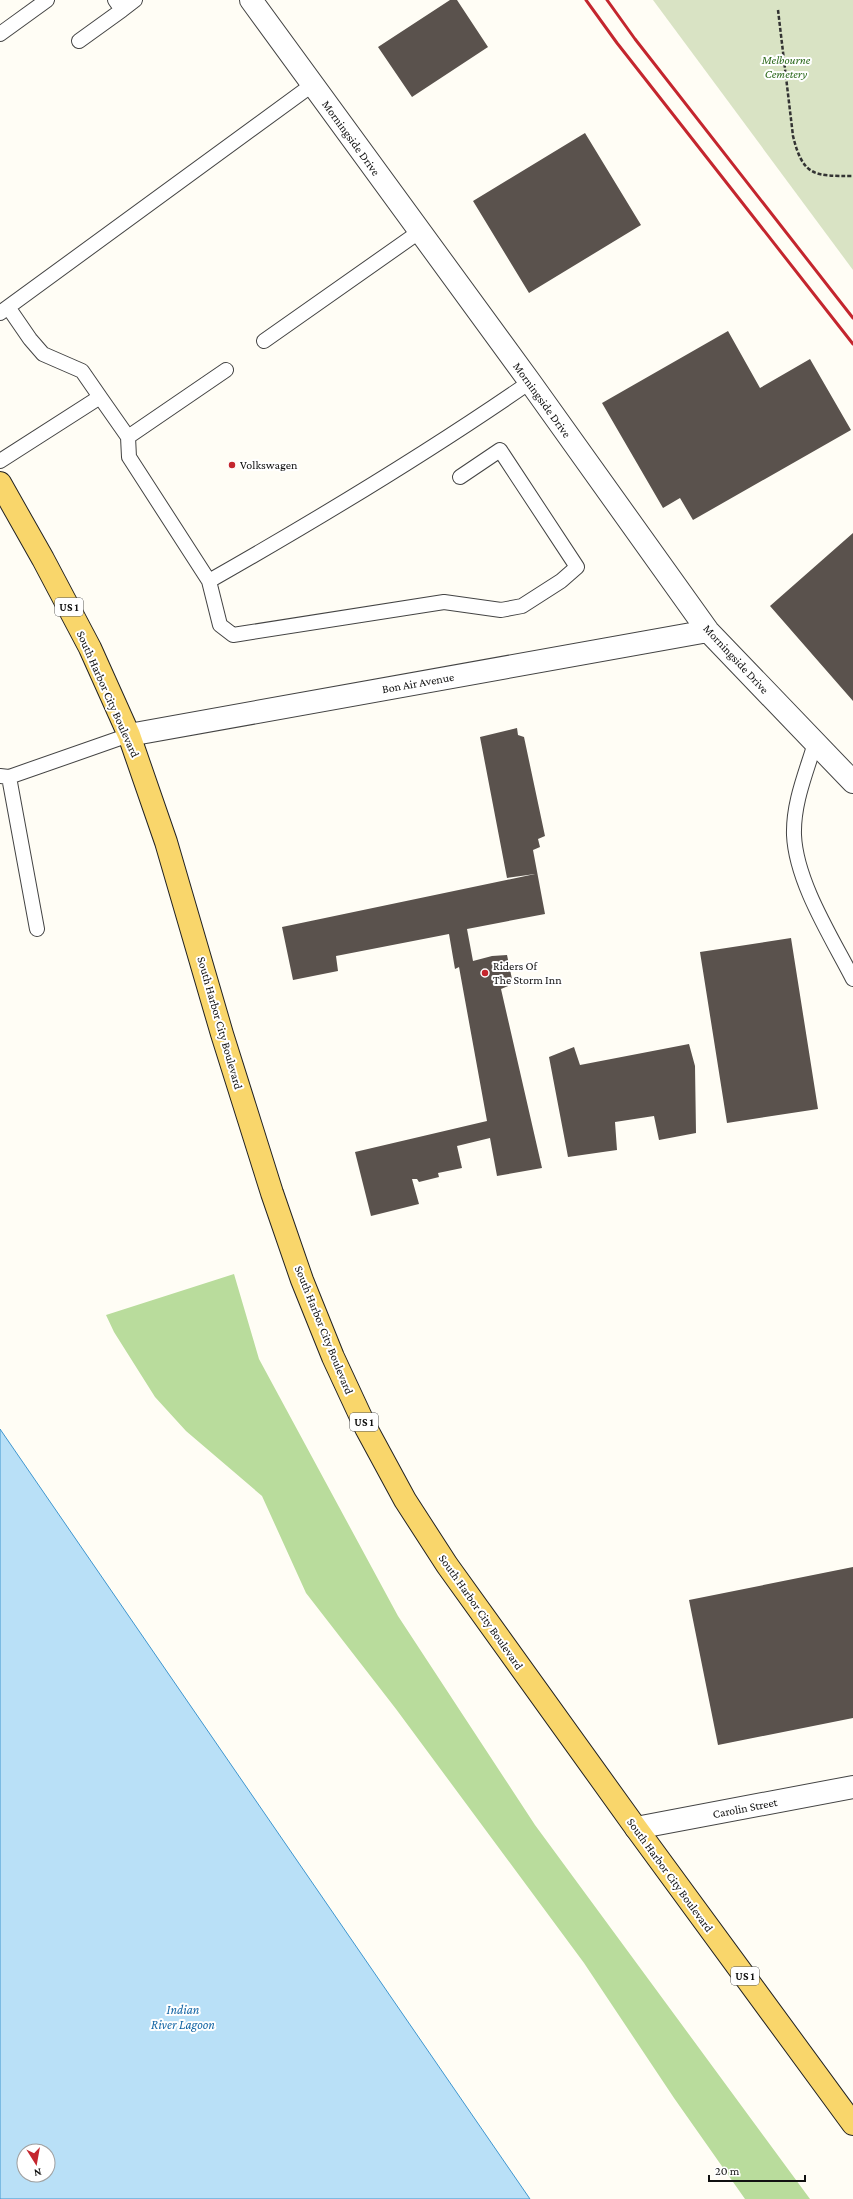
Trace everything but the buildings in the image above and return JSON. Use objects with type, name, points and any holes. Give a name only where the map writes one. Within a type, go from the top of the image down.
[{"type":"main road","name":"South Harbor City Boulevard","points":[[0,483],[43,559],[90,648],[129,735],[166,842],[222,1034],[302,1280],[333,1357],[366,1428],[405,1500],[447,1565],[636,1828],[853,2124]]},
{"type":"street","name":"Morningside Drive","points":[[251,0],[530,382],[708,631],[853,782]]},
{"type":"street","name":"Bon Air Avenue","points":[[129,735],[708,631]]},
{"type":"street","name":"Carolin Street","points":[[636,1828],[853,1787]]},
{"type":"lane","points":[[0,34],[47,0]]},
{"type":"lane","points":[[79,41],[118,5],[135,0]]},
{"type":"lane","points":[[312,84],[4,310],[43,354],[82,371],[128,437],[130,457],[209,581],[220,625],[233,635],[444,602],[501,610],[522,606],[561,581],[577,567],[500,450],[460,477]]},
{"type":"lane","points":[[264,340],[419,232]]},
{"type":"lane","points":[[128,437],[226,370]]},
{"type":"lane","points":[[209,581],[300,529],[488,411],[530,382]]},
{"type":"lane","points":[[0,461],[100,397]]},
{"type":"lane","points":[[37,929],[4,777],[129,735]]},
{"type":"lane","points":[[816,743],[798,797],[794,836],[805,885],[853,979]]},
{"type":"path","points":[[778,10],[793,136],[798,156],[812,173],[826,176],[853,176]]},
{"type":"green space","name":"Melbourne Cemetery","points":[[653,0],[853,0],[853,270]]},
{"type":"green space","points":[[234,1274],[259,1359],[398,1616],[535,1825],[810,2199],[745,2199],[674,2098],[584,1963],[396,1709],[306,1593],[262,1496],[186,1431],[155,1397],[114,1332],[106,1315]]},
{"type":"water","name":"Indian River Lagoon","points":[[0,1429],[530,2199],[0,2199]]},
{"type":"railway","points":[[586,0],[617,43],[853,344]]},
{"type":"railway","points":[[607,0],[635,39],[853,318]]},
{"type":"place","name":"Volkswagen","points":[[232,465]]},
{"type":"place","name":"Riders Of The Storm Inn","points":[[485,973]]}]
